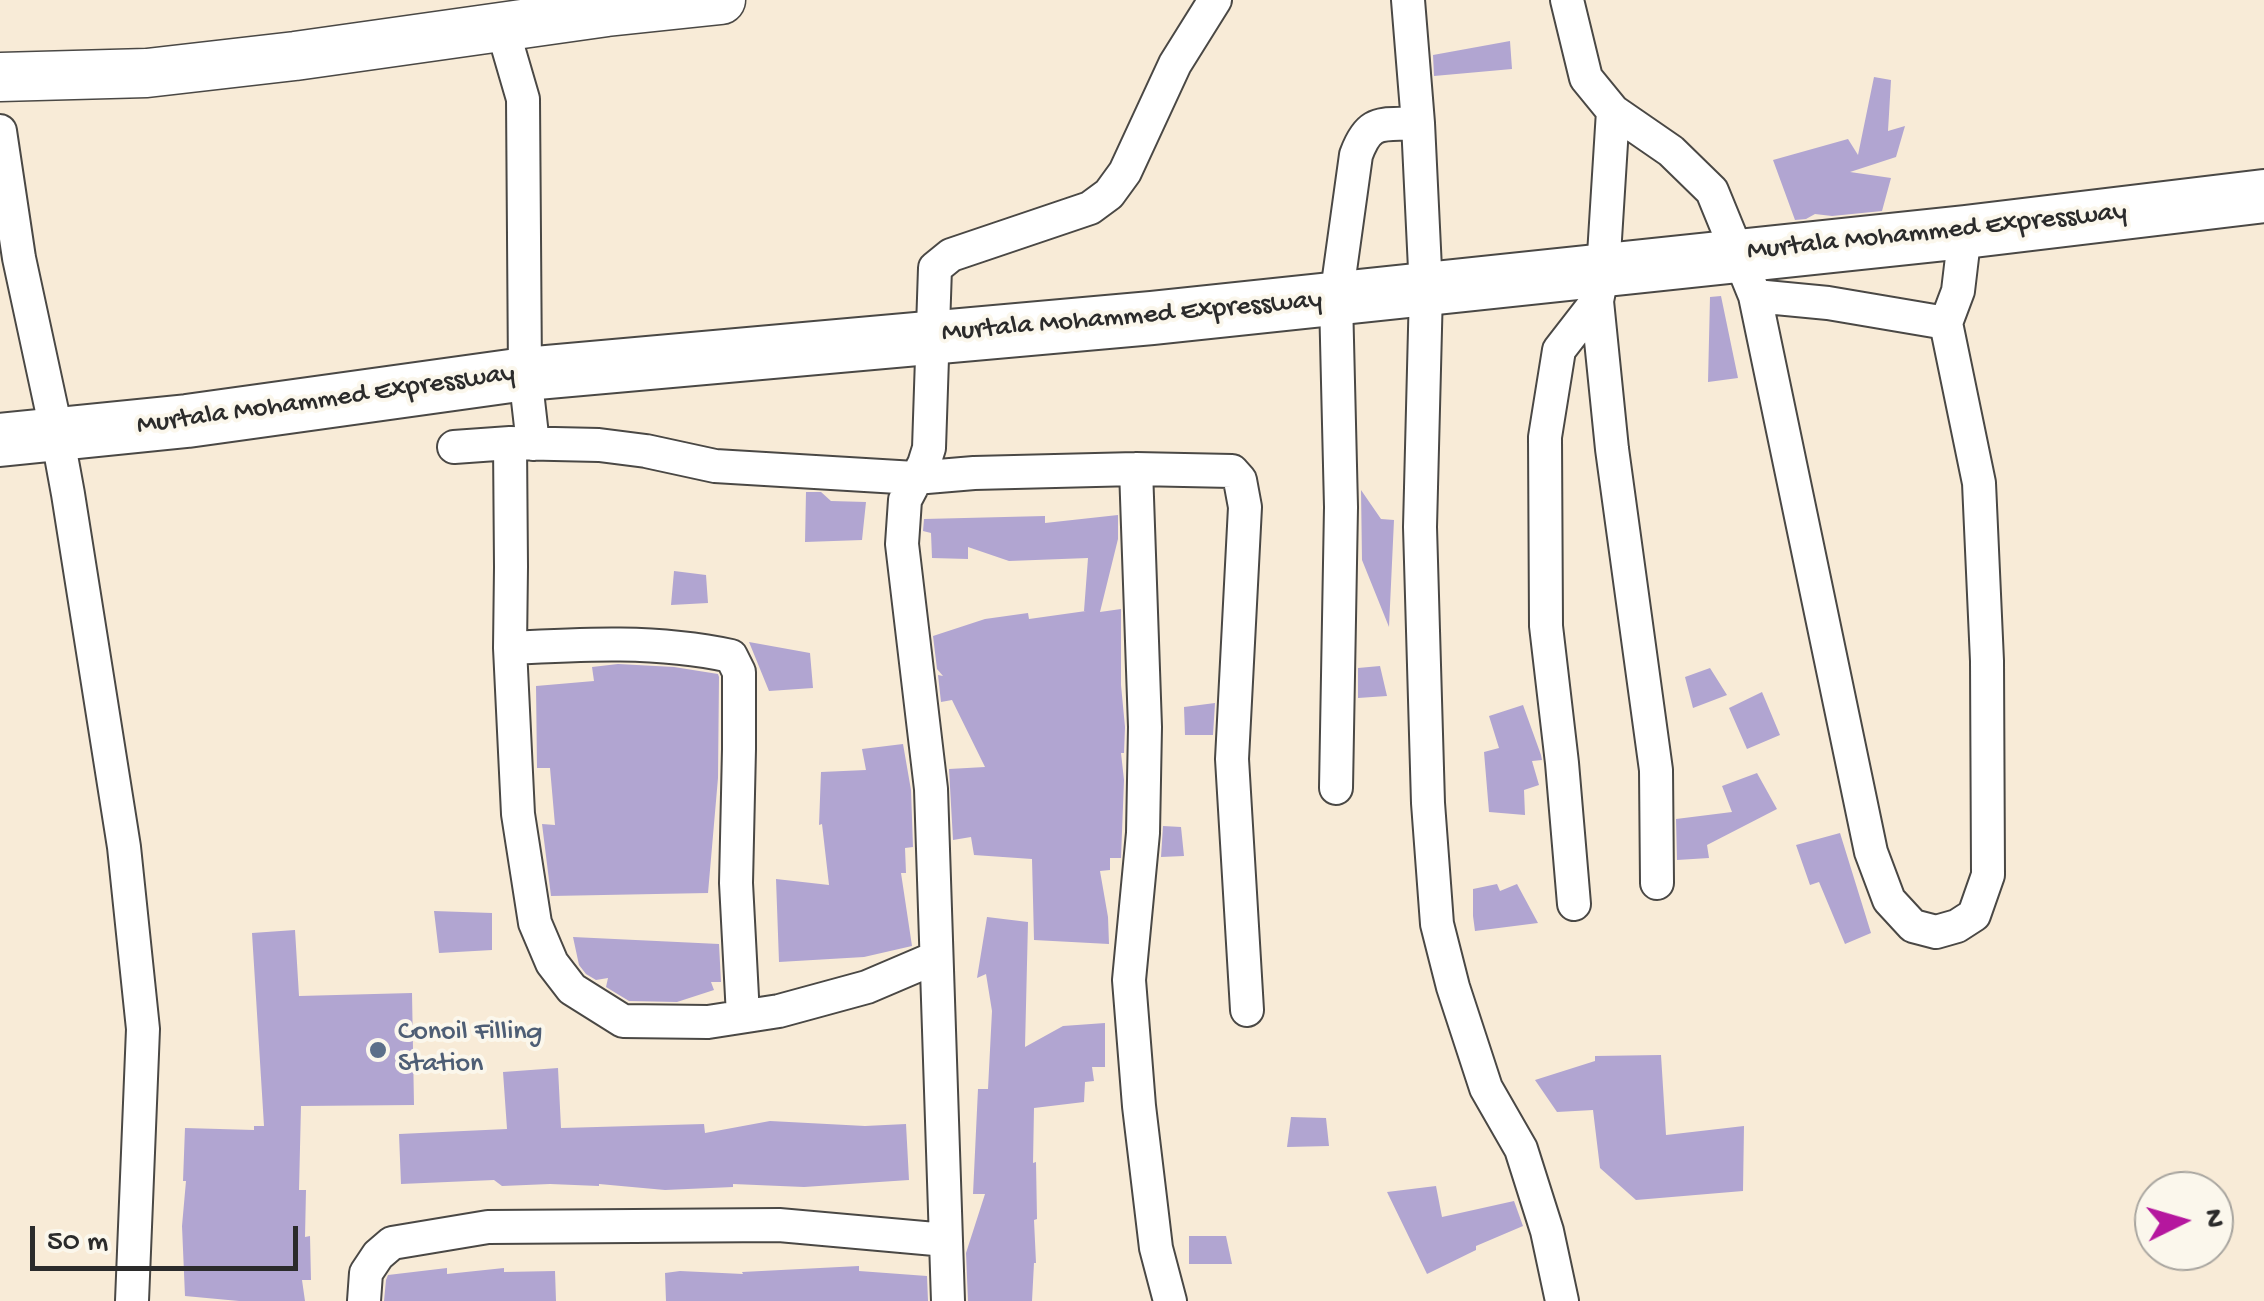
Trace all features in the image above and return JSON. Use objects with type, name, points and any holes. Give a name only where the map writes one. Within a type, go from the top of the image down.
[{"type":"main road","points":[[0,77],[148,73],[721,0]]},
{"type":"main road","name":"Murtala Mohammed Expressway","points":[[0,440],[188,421],[526,374],[1426,290],[1600,286],[1746,275],[1965,232],[2264,196]]},
{"type":"street","points":[[948,1301],[931,789],[902,544],[904,500],[924,464],[928,448],[935,268],[951,255],[1090,208],[1109,194],[1124,172],[1175,64],[1215,0]]},
{"type":"street","points":[[1408,0],[1426,290],[1420,527],[1428,803],[1436,924],[1486,1088],[1521,1149],[1547,1231],[1562,1301]]},
{"type":"street","points":[[1567,0],[1586,78],[1614,111],[1671,151],[1712,191],[1746,275],[1871,852],[1889,900],[1913,926],[1936,932],[1974,915],[1988,875],[1987,661],[1979,482],[1946,323],[1958,291],[1965,232]]},
{"type":"street","points":[[502,27],[523,99],[526,374],[510,648],[518,814],[535,923],[552,964],[572,989],[624,1021],[708,1022],[780,1011],[867,987],[935,958]]},
{"type":"street","points":[[1614,111],[1600,286],[1612,449],[1656,770],[1657,883]]},
{"type":"street","points":[[1336,788],[1341,507],[1336,298],[1356,155],[1364,134],[1374,126],[1418,123]]},
{"type":"street","points":[[0,131],[9,262],[57,434],[124,847],[143,1029],[132,1301]]},
{"type":"street","points":[[1746,275],[1828,303],[1946,323]]},
{"type":"street","points":[[1574,904],[1546,626],[1546,437],[1559,350],[1600,286]]},
{"type":"street","points":[[454,447],[521,443],[599,445],[714,466],[915,478],[1136,468],[1232,472],[1240,480],[1245,507],[1232,759],[1247,1010]]},
{"type":"street","points":[[1136,468],[1145,727],[1143,834],[1129,980],[1156,1248],[1170,1301]]},
{"type":"street","points":[[510,648],[615,643],[731,656],[738,672],[736,883],[742,1016]]},
{"type":"street","points":[[364,1301],[366,1274],[378,1255],[392,1244],[488,1228],[779,1226],[946,1240]]},
{"type":"building","points":[[1510,41],[1512,69],[1434,76],[1433,55]]},
{"type":"building","points":[[1874,77],[1891,80],[1888,131],[1905,126],[1896,157],[1850,172],[1891,178],[1882,211],[1815,214],[1795,220],[1773,160],[1848,139],[1858,155]]},
{"type":"building","points":[[1721,296],[1738,378],[1708,382],[1710,297]]},
{"type":"building","points":[[1361,490],[1381,519],[1394,520],[1389,627],[1362,560]]},
{"type":"building","points":[[806,492],[821,492],[831,501],[866,502],[862,540],[805,542]]},
{"type":"building","points":[[1118,515],[1118,539],[1100,612],[1121,609],[1125,727],[1121,753],[1121,858],[1110,858],[1110,870],[1100,871],[1109,944],[1034,940],[1032,859],[974,855],[971,837],[953,840],[949,769],[985,767],[952,700],[941,702],[938,675],[943,676],[937,669],[933,636],[985,619],[1028,613],[1029,619],[1086,611],[1088,558],[1009,561],[968,547],[968,559],[932,558],[931,533],[923,531],[924,519],[1045,516],[1045,523]]},
{"type":"building","points":[[674,571],[706,575],[708,603],[671,605]]},
{"type":"building","points":[[749,642],[810,653],[813,688],[769,691]]},
{"type":"building","points":[[618,664],[718,674],[718,778],[708,893],[551,896],[542,824],[555,825],[550,768],[537,768],[536,686],[594,681],[592,667]]},
{"type":"building","points":[[1380,666],[1387,696],[1358,698],[1358,668]]},
{"type":"building","points":[[1710,668],[1727,695],[1693,708],[1685,677]]},
{"type":"building","points":[[1762,692],[1780,735],[1747,749],[1729,708]]},
{"type":"building","points":[[1215,703],[1213,735],[1185,735],[1184,707]]},
{"type":"building","points":[[1523,705],[1542,760],[1532,761],[1539,785],[1524,790],[1525,815],[1489,812],[1484,752],[1499,748],[1489,716]]},
{"type":"building","points":[[903,744],[911,790],[913,847],[905,848],[906,873],[901,873],[912,946],[864,957],[779,962],[776,879],[829,885],[822,824],[819,825],[821,772],[866,770],[862,749]]},
{"type":"building","points":[[1757,773],[1777,809],[1707,845],[1709,858],[1677,860],[1676,819],[1732,812],[1722,786]]},
{"type":"building","points":[[1163,826],[1181,827],[1184,856],[1161,857]]},
{"type":"building","points":[[1840,833],[1871,933],[1845,944],[1819,882],[1810,885],[1796,845]]},
{"type":"building","points":[[1497,884],[1500,891],[1517,884],[1538,923],[1475,931],[1473,889]]},
{"type":"building","points":[[434,911],[492,913],[492,950],[439,953]]},
{"type":"building","points":[[987,917],[1028,922],[1025,1047],[1063,1026],[1105,1023],[1105,1067],[1092,1067],[1094,1081],[1085,1082],[1084,1102],[1034,1108],[1037,1219],[1032,1301],[968,1301],[966,1253],[985,1194],[973,1194],[978,1089],[988,1089],[992,1011],[986,974],[977,978]]},
{"type":"building","points":[[295,930],[299,996],[412,993],[414,1105],[301,1106],[299,1190],[306,1190],[305,1237],[310,1236],[311,1280],[302,1280],[305,1301],[185,1296],[185,1128],[254,1130],[254,1126],[264,1126],[252,933]]},
{"type":"building","points":[[573,937],[719,944],[721,982],[711,982],[714,990],[677,1002],[629,1001],[606,987],[608,978],[596,980],[586,974],[579,965]]},
{"type":"building","points":[[1661,1055],[1666,1135],[1744,1126],[1743,1191],[1636,1200],[1600,1168],[1593,1110],[1557,1112],[1535,1080],[1595,1061],[1595,1056]]},
{"type":"building","points":[[558,1068],[561,1128],[704,1124],[705,1133],[770,1121],[906,1124],[909,1180],[804,1187],[733,1184],[665,1190],[599,1184],[502,1186],[494,1180],[401,1184],[399,1134],[507,1129],[503,1072]]},
{"type":"building","points":[[1291,1117],[1326,1118],[1329,1146],[1287,1147]]},
{"type":"building","points":[[1436,1186],[1442,1217],[1514,1201],[1523,1226],[1476,1246],[1476,1250],[1427,1274],[1387,1192]]},
{"type":"building","points":[[1189,1236],[1226,1236],[1232,1264],[1189,1264]]},
{"type":"building","points":[[859,1266],[859,1271],[927,1276],[928,1301],[666,1301],[665,1273],[743,1274]]},
{"type":"building","points":[[447,1268],[447,1274],[504,1268],[504,1272],[555,1271],[556,1301],[384,1301],[388,1275]]},
{"type":"place","name":"Conoil Filling Station","points":[[378,1050]]}]
